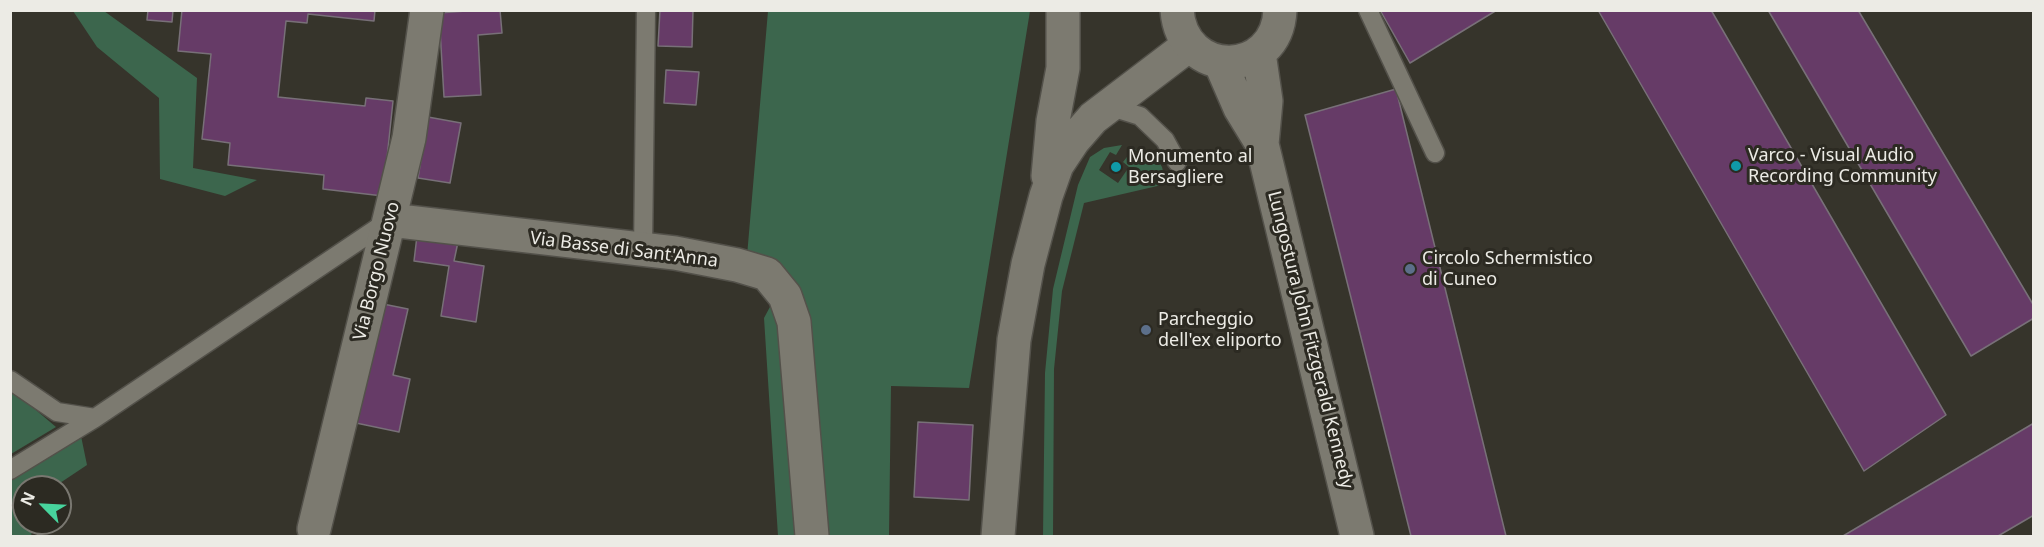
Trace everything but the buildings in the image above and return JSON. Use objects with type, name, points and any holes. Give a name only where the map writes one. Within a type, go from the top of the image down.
[{"type":"street","name":"Via Borgo Nuovo","points":[[314,533],[409,138],[427,10]]},
{"type":"street","points":[[1046,196],[1053,121],[1063,68],[1063,10]]},
{"type":"street","points":[[1177,10],[1179,24],[1189,45],[1198,53],[1220,63],[1234,63],[1259,53],[1269,43],[1284,14]]},
{"type":"street","points":[[998,537],[1014,340],[1028,264],[1046,196],[1057,165],[1073,141],[1093,118],[1189,45]]},
{"type":"street","name":"Lungostura John Fitzgerald Kennedy","points":[[1259,53],[1266,101],[1262,144]]},
{"type":"street","name":"Lungostura John Fitzgerald Kennedy","points":[[1220,63],[1240,108],[1262,144],[1358,537]]},
{"type":"street","points":[[1063,68],[1090,94],[1108,106]]},
{"type":"street","name":"Via Basse di Sant'Anna","points":[[390,220],[675,253],[737,265],[767,274],[785,296],[795,322],[812,537]]},
{"type":"lane","points":[[643,251],[646,10]]},
{"type":"lane","points":[[1368,10],[1435,153]]},
{"type":"lane","points":[[1108,106],[1140,116],[1165,140],[1177,162]]},
{"type":"lane","points":[[10,470],[95,418],[390,220]]},
{"type":"lane","points":[[10,380],[57,412],[95,418]]},
{"type":"green space","points":[[73,11],[104,11],[197,78],[193,168],[257,180],[225,196],[160,179],[159,98],[97,47]]},
{"type":"green space","points":[[768,11],[1030,11],[969,388],[891,386],[889,536],[778,536],[764,318],[786,277],[747,256]]},
{"type":"green space","points":[[1122,145],[1116,155],[1110,152],[1099,170],[1118,183],[1129,167],[1123,162],[1134,148],[1147,160],[1154,154],[1162,167],[1166,184],[1084,203],[1062,291],[1054,369],[1053,536],[1043,536],[1045,373],[1053,289],[1078,185],[1090,157],[1104,148]]},
{"type":"green space","points":[[10,388],[56,427],[11,454],[10,454]]},
{"type":"green space","points":[[81,436],[87,465],[72,475],[17,475]]},
{"type":"green space","points":[[12,478],[12,535],[31,536],[11,536],[10,479]]},
{"type":"place","name":"Varco - Visual Audio Recording Community","points":[[1736,166]]},
{"type":"place","name":"Monumento al Bersagliere","points":[[1116,167]]},
{"type":"place","name":"Circolo Schermistico di Cuneo","points":[[1410,269]]},
{"type":"place","name":"Parcheggio dell'ex eliporto","points":[[1146,330]]}]
